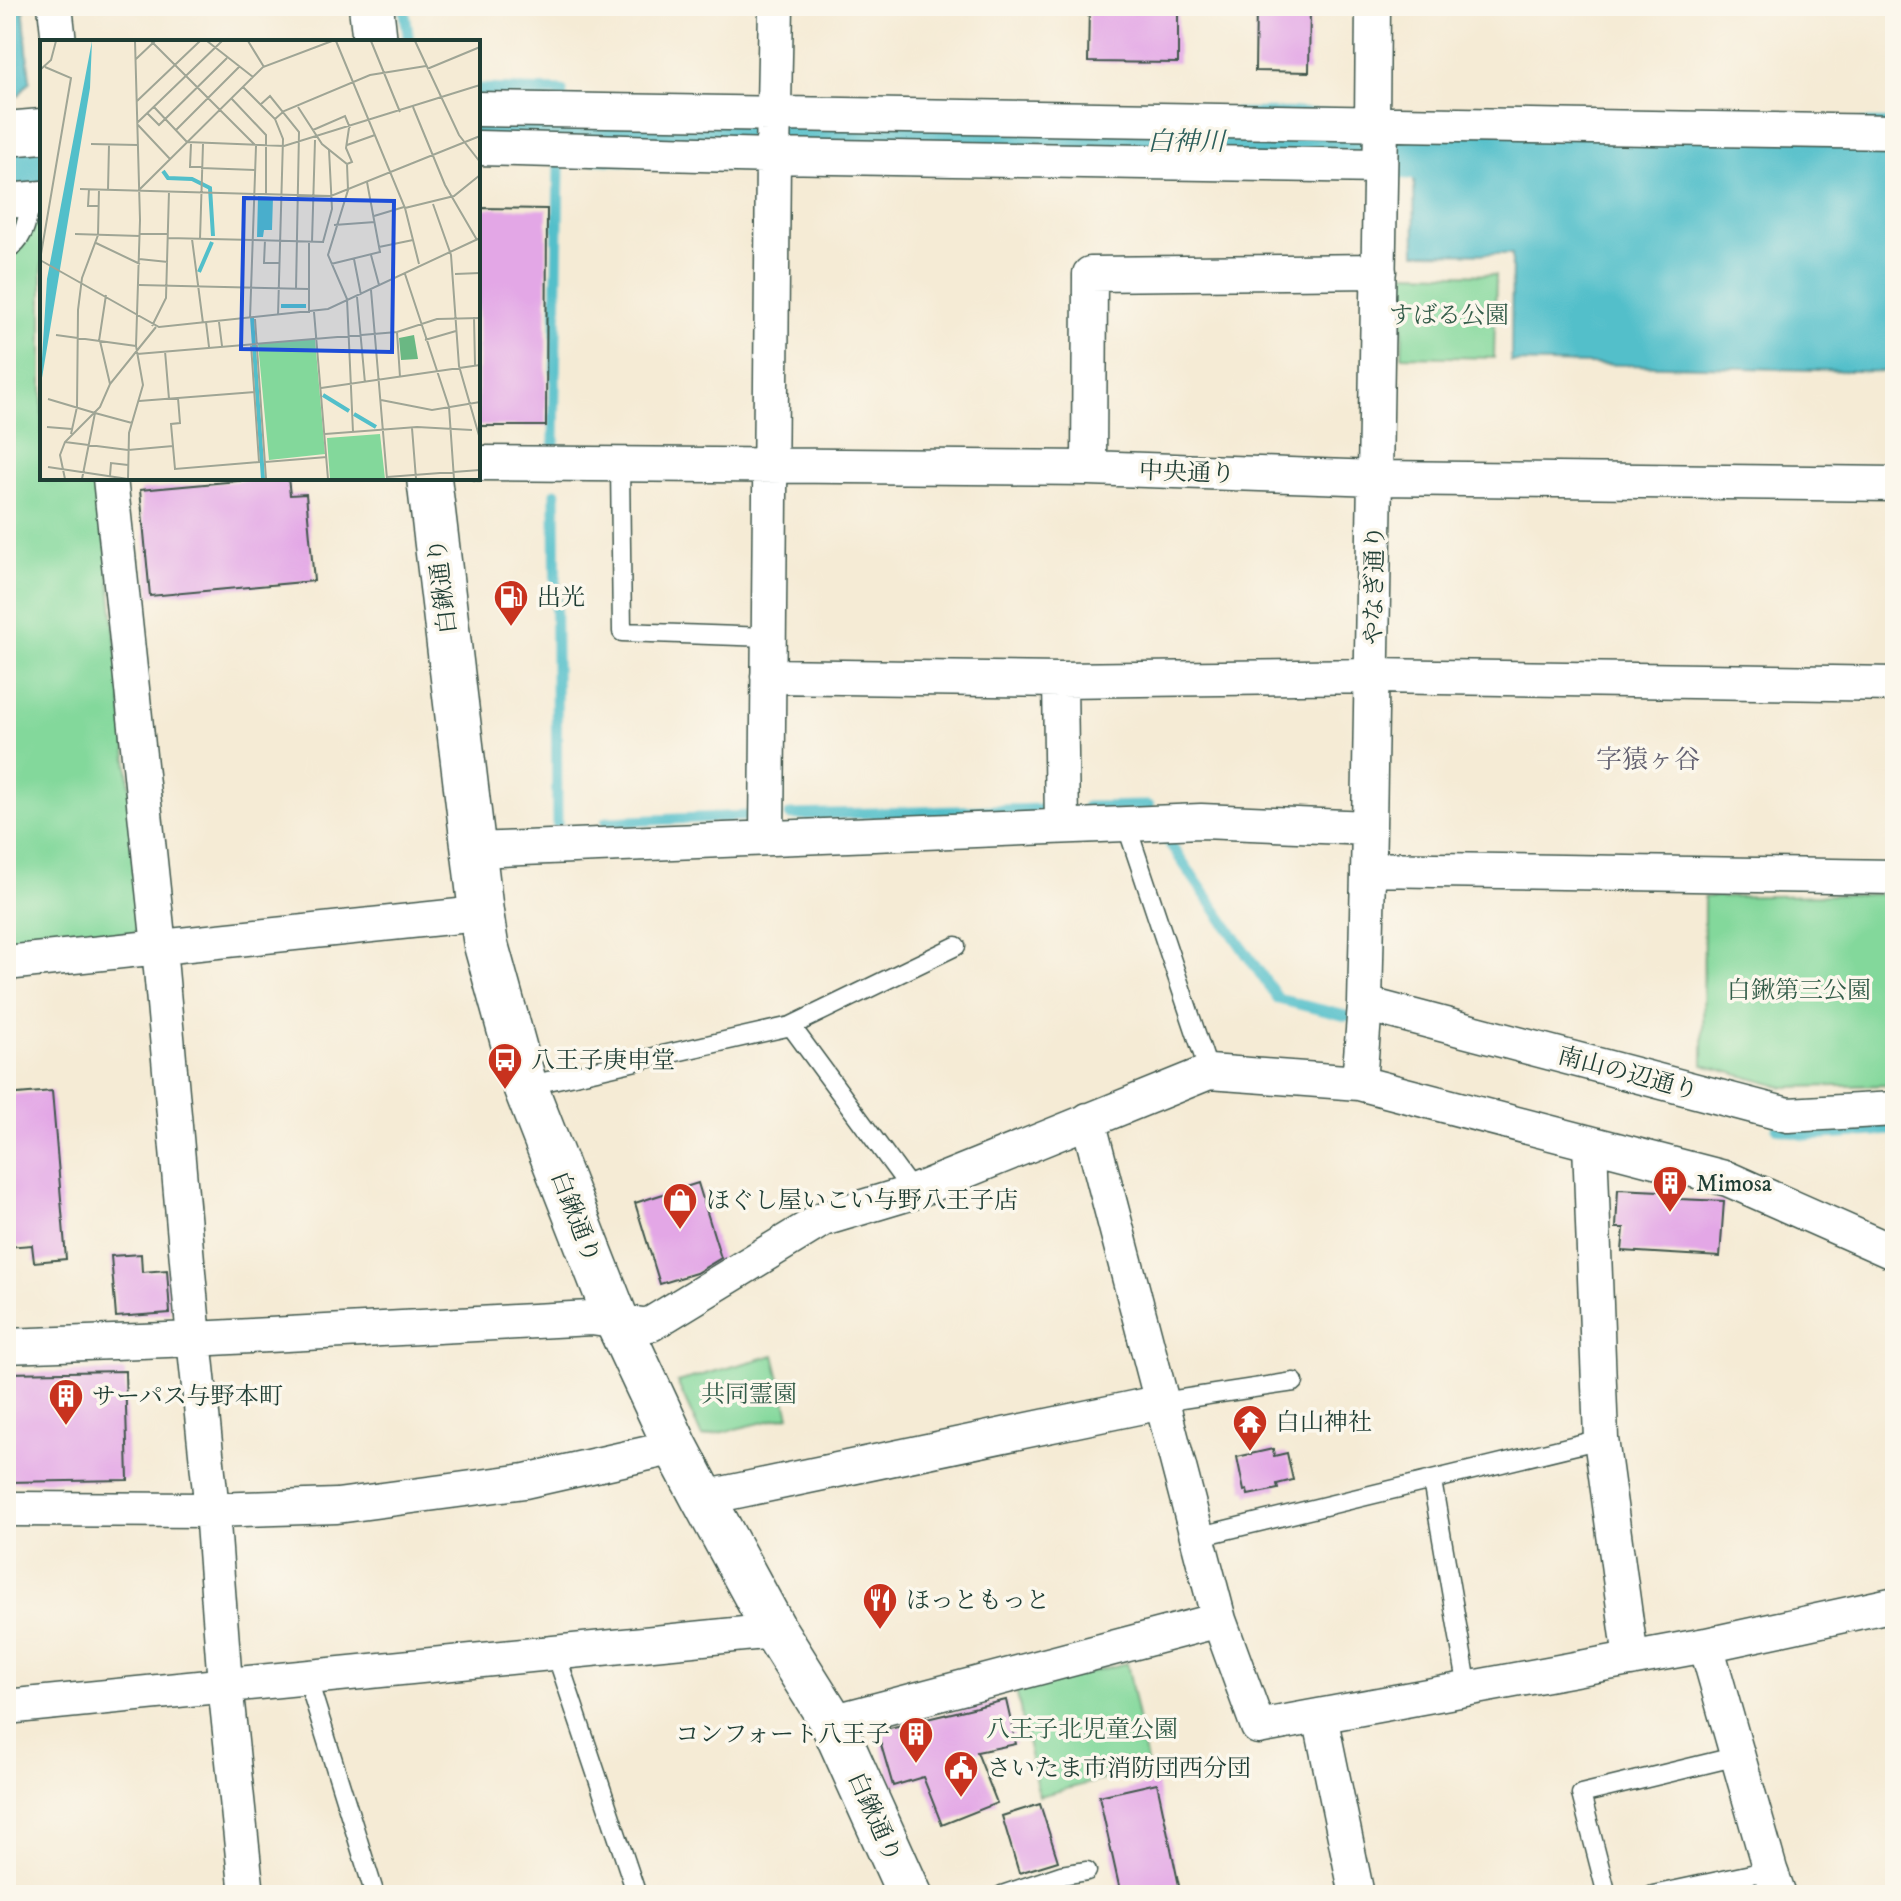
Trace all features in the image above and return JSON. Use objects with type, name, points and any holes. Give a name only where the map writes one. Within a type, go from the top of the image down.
[{"type":"street","points":[[55,6],[59,40]]},
{"type":"street","points":[[371,6],[375,40]]},
{"type":"street","points":[[767,838],[776,6]]},
{"type":"street","name":"やなぎ通り","points":[[1359,1083],[1365,1004],[1377,478],[1380,164],[1373,6]]},
{"type":"street","points":[[480,109],[1895,132]]},
{"type":"street","points":[[6,134],[40,131]]},
{"type":"street","points":[[480,148],[1380,164]]},
{"type":"street","points":[[1089,468],[1090,274],[1379,271]]},
{"type":"street","name":"中央通り","points":[[480,463],[1089,468],[1377,478],[1895,484]]},
{"type":"street","points":[[110,480],[159,947],[212,1510],[225,1684],[247,1895]]},
{"type":"street","name":"白鍬通り","points":[[429,480],[486,945],[525,1086],[617,1321],[676,1447],[775,1631],[832,1722],[910,1895]]},
{"type":"street","points":[[768,676],[1060,680],[1373,676],[1895,684]]},
{"type":"street","points":[[1060,680],[1062,826]]},
{"type":"street","points":[[473,850],[1201,821],[1369,828]]},
{"type":"street","points":[[1368,869],[1895,877]]},
{"type":"street","points":[[6,963],[481,912]]},
{"type":"street","name":"南山の辺通り","points":[[1365,1004],[1788,1115],[1895,1109]]},
{"type":"street","points":[[6,1346],[591,1318],[651,1324],[823,1219],[913,1192],[1209,1072],[1359,1083],[1728,1179],[1895,1253]]},
{"type":"street","points":[[1088,1120],[1219,1620],[1258,1727],[1706,1645],[1895,1604]]},
{"type":"street","points":[[1590,1143],[1601,1439],[1631,1659]]},
{"type":"street","points":[[703,1498],[1162,1402]]},
{"type":"street","points":[[6,1509],[212,1510],[337,1506],[525,1481],[676,1447]]},
{"type":"street","points":[[832,1722],[1219,1620]]},
{"type":"street","points":[[6,1707],[775,1631]]},
{"type":"street","points":[[1706,1645],[1775,1883]]},
{"type":"street","points":[[1320,1716],[1357,1895]]},
{"type":"lane","points":[[6,250],[19,241],[26,228],[26,199]]},
{"type":"lane","points":[[620,465],[622,632],[768,637]]},
{"type":"lane","points":[[1126,824],[1209,1072]]},
{"type":"lane","points":[[525,1086],[791,1026],[956,946]]},
{"type":"lane","points":[[791,1026],[913,1192]]},
{"type":"lane","points":[[1162,1402],[1294,1382]]},
{"type":"lane","points":[[1197,1537],[1601,1439]]},
{"type":"lane","points":[[1432,1481],[1468,1689]]},
{"type":"lane","points":[[556,1654],[637,1895]]},
{"type":"lane","points":[[307,1677],[375,1895]]},
{"type":"lane","points":[[1607,1895],[1581,1794],[1738,1756]]},
{"type":"lane","points":[[1002,1895],[1061,1875],[1087,1871]]},
{"type":"lane","points":[[1653,1895],[1775,1883]]},
{"type":"green space","points":[[40,216],[40,480],[100,480],[143,925],[135,933],[6,946],[6,219]]},
{"type":"green space","name":"すばる公園","points":[[1404,273],[1496,275],[1494,358],[1402,356]]},
{"type":"green space","name":"白鍬第三公園","points":[[1895,894],[1895,1085],[1783,1087],[1703,1065],[1704,897]]},
{"type":"green space","name":"共同霊園","points":[[774,1355],[789,1416],[702,1437],[677,1382]]},
{"type":"green space","name":"八王子北児童公園","points":[[1127,1663],[1148,1768],[1039,1796],[1016,1690]]},
{"type":"water","points":[[6,6],[23,6],[30,81],[19,95],[6,96]]},
{"type":"water","points":[[1414,176],[1895,184],[1895,372],[1511,362],[1512,254],[1415,253]]},
{"type":"building","points":[[1089,6],[1178,6],[1178,63],[1088,62]]},
{"type":"building","points":[[1256,6],[1310,6],[1309,72],[1255,71]]},
{"type":"building","points":[[480,208],[547,209],[546,426],[480,426]]},
{"type":"building","points":[[248,480],[288,480],[290,495],[306,494],[314,581],[150,596],[140,490]]},
{"type":"building","points":[[52,1091],[66,1259],[34,1262],[32,1245],[6,1247],[6,1095]]},
{"type":"building","points":[[698,1183],[721,1258],[696,1273],[660,1284],[635,1203]]},
{"type":"building","name":"Mimosa","points":[[1618,1189],[1680,1192],[1679,1199],[1724,1201],[1720,1257],[1622,1251],[1624,1228],[1616,1228]]},
{"type":"building","points":[[141,1254],[142,1272],[167,1270],[170,1313],[116,1317],[111,1256]]},
{"type":"building","name":"サーパス与野本町","points":[[125,1371],[128,1480],[6,1482],[6,1373]]},
{"type":"building","points":[[1273,1449],[1274,1456],[1287,1453],[1293,1480],[1277,1484],[1278,1489],[1248,1495],[1247,1490],[1244,1491],[1237,1457]]},
{"type":"building","points":[[1006,1700],[1016,1744],[977,1752],[997,1803],[942,1825],[923,1777],[893,1786],[877,1731]]},
{"type":"building","points":[[1157,1783],[1181,1895],[1121,1895],[1099,1796]]},
{"type":"building","points":[[1040,1804],[1058,1861],[1019,1873],[1002,1816]]},
{"type":"waterway","points":[[404,6],[409,40]]},
{"type":"waterway","points":[[480,89],[562,91],[561,99]]},
{"type":"waterway","name":"白神川","points":[[480,127],[791,140],[1316,141],[1468,150],[1895,152]]},
{"type":"waterway","name":"白神川","points":[[6,162],[40,158]]},
{"type":"waterway","points":[[554,443],[559,166]]},
{"type":"waterway","points":[[555,493],[557,823]]},
{"type":"waterway","points":[[1087,807],[1149,806]]},
{"type":"waterway","points":[[790,815],[1042,809]]},
{"type":"waterway","points":[[606,822],[748,816]]},
{"type":"waterway","points":[[1168,841],[1278,999],[1346,1016]]},
{"type":"waterway","points":[[1777,1128],[1804,1135],[1895,1130]]},
{"type":"place","name":"出光","points":[[511,628]]},
{"type":"place","name":"八王子庚申堂","points":[[505,1091]]},
{"type":"place","name":"Mimosa","points":[[1670,1214]]},
{"type":"place","name":"ほぐし屋いこい与野八王子店","points":[[680,1231]]},
{"type":"place","name":"サーパス与野本町","points":[[66,1427]]},
{"type":"place","name":"白山神社","points":[[1250,1453]]},
{"type":"place","name":"ほっともっと","points":[[880,1631]]},
{"type":"place","name":"コンフォート八王子","points":[[916,1765]]},
{"type":"place","name":"さいたま市消防団西分団","points":[[961,1799]]},
{"type":"district","name":"字猿ヶ谷","points":[[1648,759]]}]
